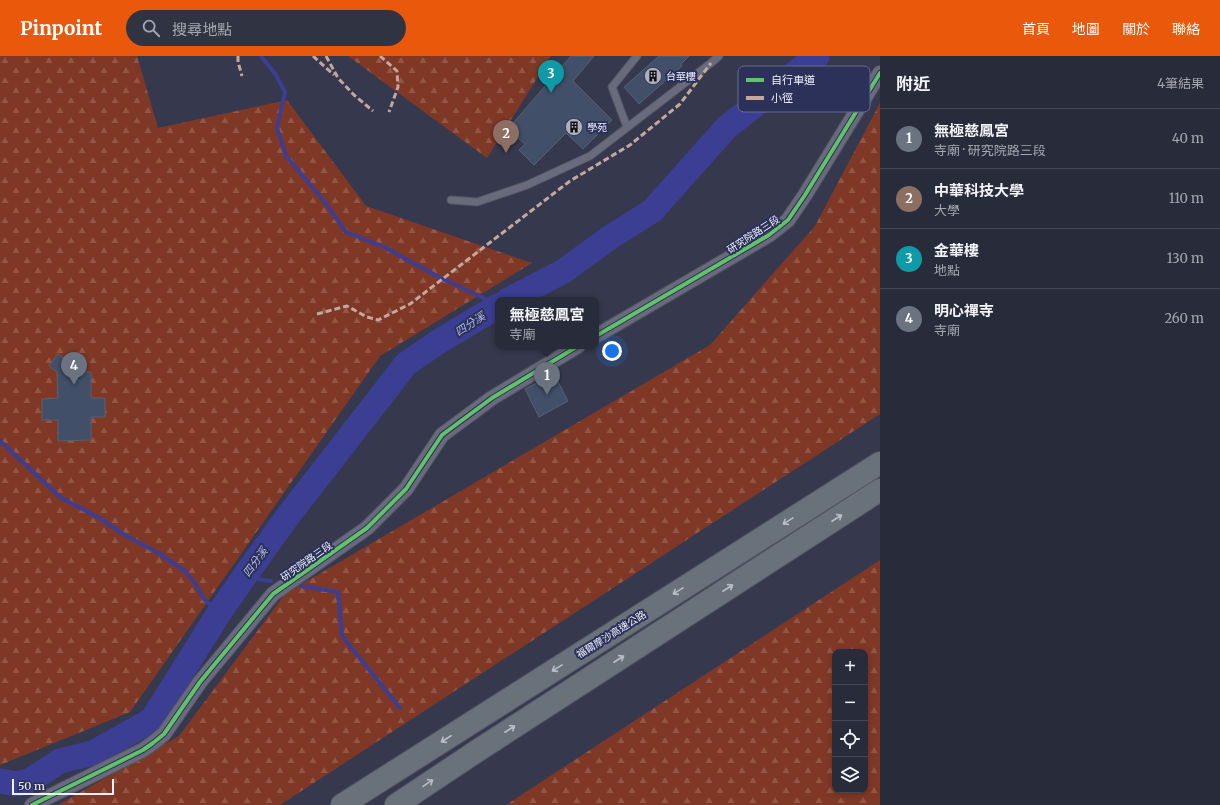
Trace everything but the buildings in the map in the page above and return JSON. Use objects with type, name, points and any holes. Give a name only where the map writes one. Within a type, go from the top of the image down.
[{"type":"highway","name":"福爾摩沙高速公路","points":[[342,805],[880,463]]},
{"type":"highway","points":[[396,805],[880,490]]},
{"type":"street","name":"研究院路三段","points":[[870,89],[880,73]]},
{"type":"street","name":"研究院路三段","points":[[599,334],[762,238],[788,220],[806,195],[856,112]]},
{"type":"street","name":"研究院路三段","points":[[32,805],[143,750],[164,734],[200,682],[273,594],[367,528],[406,489],[442,435],[492,398],[573,349]]},
{"type":"lane","points":[[626,127],[612,87],[637,56]]},
{"type":"lane","points":[[451,200],[477,202],[527,186],[590,156],[626,127],[712,64],[718,56]]},
{"type":"green space","points":[[0,56],[137,56],[158,128],[287,100],[366,206],[532,263],[380,356],[130,712],[0,765]]},
{"type":"green space","points":[[348,56],[551,56],[487,158]]},
{"type":"green space","points":[[880,103],[880,414],[280,805],[58,805],[179,736],[285,594],[710,345],[815,226]]},
{"type":"green space","points":[[880,560],[880,805],[506,805]]},
{"type":"waterway","points":[[261,56],[276,75],[285,92],[277,128],[286,156],[324,201],[346,232],[384,247],[437,276],[495,304]]},
{"type":"waterway","name":"四分溪","points":[[804,66],[817,56]]},
{"type":"waterway","name":"四分溪","points":[[514,297],[564,271],[609,238],[652,211],[727,127],[746,112]]},
{"type":"waterway","name":"四分溪","points":[[0,781],[18,784],[31,780],[60,761],[93,753],[152,720],[219,613],[244,577],[288,516],[406,364],[438,342],[495,308]]},
{"type":"waterway","points":[[0,441],[60,497],[101,519],[126,536],[157,552],[186,572],[204,599],[219,613]]},
{"type":"waterway","points":[[244,577],[271,581]]},
{"type":"waterway","points":[[302,586],[338,592],[342,636],[400,708]]},
{"type":"waterway","name":"四分溪","points":[[31,780],[31,787]]},
{"type":"marked path","points":[[238,56],[242,76]]},
{"type":"marked path","points":[[313,56],[334,75]]},
{"type":"marked path","points":[[326,56],[338,78],[354,95],[373,111]]},
{"type":"marked path","points":[[380,56],[397,71],[398,87],[389,112]]},
{"type":"marked path","points":[[317,314],[347,306],[367,317],[378,320],[410,304],[570,181],[630,145],[680,104],[711,63]]},
{"type":"cycle path","points":[[870,89],[880,73]]},
{"type":"cycle path","points":[[599,334],[769,235],[788,220],[856,112]]},
{"type":"cycle path","points":[[32,805],[143,750],[164,734],[200,682],[273,594],[367,528],[406,489],[442,435],[492,398],[573,349]]},
{"type":"place","name":"台華樓","points":[[653,76]]},
{"type":"place","name":"金華樓","points":[[551,93]]},
{"type":"place","name":"學苑","points":[[574,127]]},
{"type":"place","name":"中華科技大學","points":[[506,153]]},
{"type":"place","name":"明心禪寺","points":[[74,385]]},
{"type":"place","name":"無極慈鳳宮","points":[[547,395]]}]
